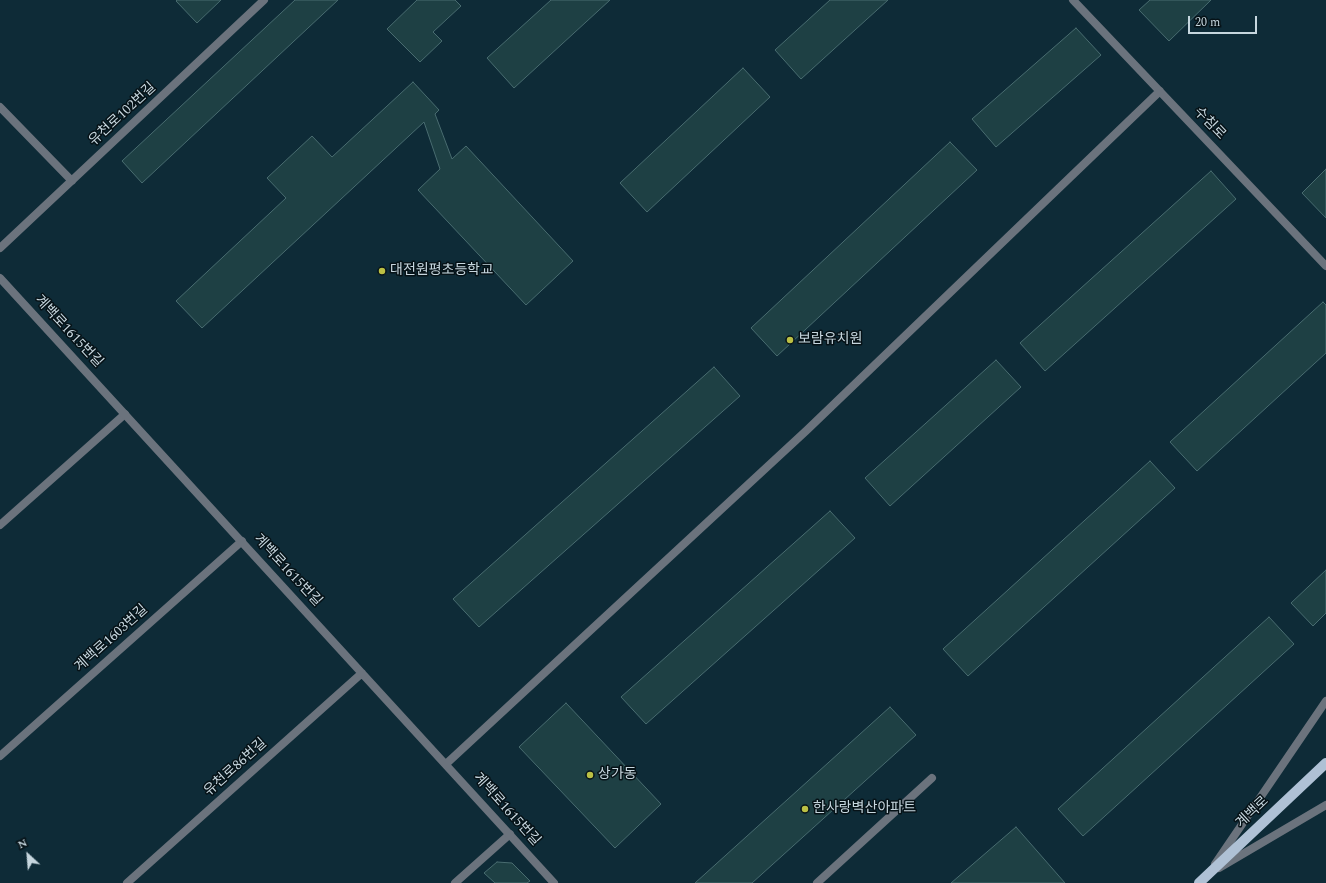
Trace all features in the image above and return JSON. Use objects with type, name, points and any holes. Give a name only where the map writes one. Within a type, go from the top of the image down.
[{"type":"main road","name":"계백로","points":[[1199,883],[1326,763]]},
{"type":"street","name":"유천로102번길","points":[[0,248],[264,0]]},
{"type":"street","name":"수침로","points":[[1073,0],[1326,266]]},
{"type":"street","points":[[446,764],[807,430],[1160,92]]},
{"type":"street","points":[[0,107],[72,181]]},
{"type":"street","name":"계백로1615번길","points":[[0,278],[554,883]]},
{"type":"street","points":[[0,525],[125,414]]},
{"type":"street","name":"계백로1603번길","points":[[0,756],[242,541]]},
{"type":"street","name":"유천로86번길","points":[[127,883],[362,673]]},
{"type":"street","points":[[1208,875],[1326,701]]},
{"type":"street","points":[[817,883],[932,778]]},
{"type":"street","points":[[1208,875],[1326,805]]},
{"type":"street","points":[[455,883],[510,834]]},
{"type":"building","points":[[221,0],[197,23],[176,1]]},
{"type":"building","points":[[295,0],[338,0],[142,183],[122,161]]},
{"type":"building","points":[[417,0],[455,0],[461,6],[433,32],[442,41],[420,62],[387,29]]},
{"type":"building","points":[[551,0],[610,0],[514,88],[487,58]]},
{"type":"building","points":[[830,0],[888,0],[801,79],[775,50]]},
{"type":"building","points":[[1150,0],[1211,0],[1169,41],[1139,10]]},
{"type":"building","points":[[1076,28],[1101,55],[996,147],[972,119]]},
{"type":"building","points":[[743,68],[770,97],[647,212],[620,183]]},
{"type":"building","points":[[413,82],[439,110],[435,114],[452,159],[466,146],[573,261],[526,305],[418,190],[440,169],[424,122],[202,328],[176,301],[286,198],[267,178],[312,136],[332,157]]},
{"type":"building","points":[[950,142],[977,170],[777,356],[751,328]]},
{"type":"building","points":[[1326,169],[1326,218],[1302,193]]},
{"type":"building","points":[[1211,171],[1236,199],[1045,371],[1020,343]]},
{"type":"building","points":[[1323,302],[1326,305],[1326,353],[1197,471],[1170,442]]},
{"type":"building","points":[[996,360],[1021,387],[890,506],[865,478]]},
{"type":"building","points":[[714,367],[740,396],[479,627],[453,599]]},
{"type":"building","points":[[1150,461],[1175,488],[968,676],[943,649]]},
{"type":"building","points":[[830,511],[855,538],[646,724],[621,697]]},
{"type":"building","points":[[1326,570],[1326,613],[1313,626],[1291,603]]},
{"type":"building","points":[[1269,617],[1294,644],[1083,836],[1058,809]]},
{"type":"building","name":"상가동","points":[[566,703],[661,804],[615,848],[519,747]]},
{"type":"building","name":"한사랑벽산아파트","points":[[890,707],[916,735],[752,883],[695,883]]},
{"type":"building","points":[[1016,827],[1065,883],[951,883]]},
{"type":"building","points":[[497,862],[512,863],[530,881],[527,883],[495,883],[484,873]]},
{"type":"place","name":"대전원평초등학교","points":[[382,271]]},
{"type":"place","name":"보람유치원","points":[[790,340]]},
{"type":"place","name":"상가동","points":[[590,775]]},
{"type":"place","name":"한사랑벽산아파트","points":[[805,809]]}]
